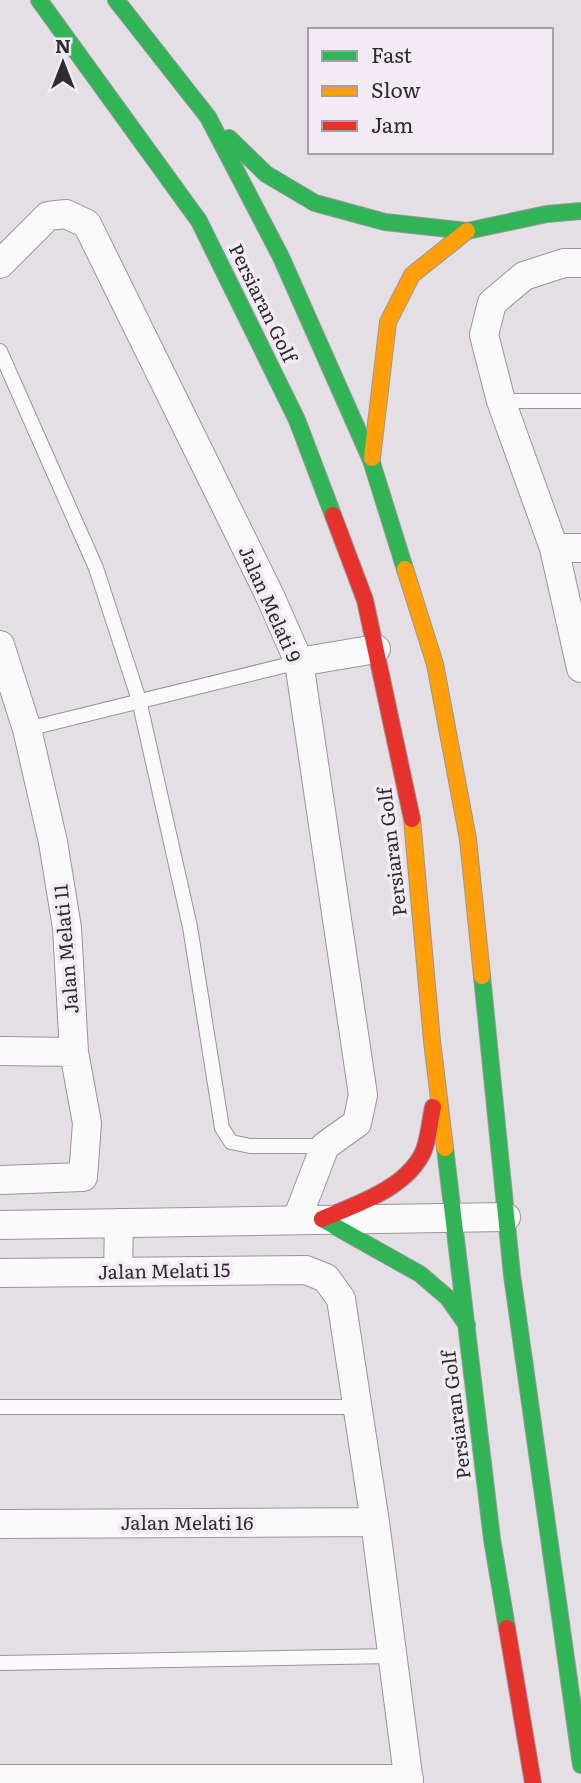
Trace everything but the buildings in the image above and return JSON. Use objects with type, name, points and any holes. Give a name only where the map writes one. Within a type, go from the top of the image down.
[{"type":"street","name":"Persiaran Golf","points":[[39,0],[199,221],[297,420],[365,600],[411,808],[438,1087],[492,1539],[533,1783]]},
{"type":"street","name":"Persiaran Golf","points":[[116,0],[208,117],[281,257],[371,460],[435,664],[468,839],[512,1275],[581,1765]]},
{"type":"street","points":[[208,117],[266,174],[315,203],[385,222],[467,232],[547,214],[581,211]]},
{"type":"street","points":[[547,214],[572,195]]},
{"type":"street","name":"Jalan Melati 9","points":[[0,264],[48,216],[66,214],[87,224],[270,596],[299,662],[362,1095],[357,1123],[325,1146]]},
{"type":"street","points":[[371,460],[388,322],[412,275],[467,232]]},
{"type":"street","points":[[581,263],[564,263],[524,276],[492,303],[484,335],[501,401],[568,548],[581,668]]},
{"type":"street","name":"Jalan Melati 11","points":[[0,645],[27,729],[53,842],[67,928],[74,1052],[87,1123],[83,1177],[0,1180]]},
{"type":"street","points":[[299,662],[376,649]]},
{"type":"street","points":[[0,1051],[74,1052]]},
{"type":"street","points":[[310,1219],[373,1196],[398,1181],[422,1154],[438,1087]]},
{"type":"street","points":[[310,1219],[325,1146]]},
{"type":"street","points":[[0,1225],[506,1217]]},
{"type":"street","points":[[310,1219],[420,1274],[447,1298],[467,1325]]},
{"type":"street","points":[[118,1272],[119,1223]]},
{"type":"street","name":"Jalan Melati 15","points":[[0,1273],[306,1270],[326,1278],[341,1299],[356,1407]]},
{"type":"street","points":[[0,1779],[409,1781],[356,1407]]},
{"type":"street","name":"Jalan Melati 16","points":[[0,1524],[374,1522]]},
{"type":"lane","points":[[0,351],[96,568],[139,700],[190,927],[222,1128],[231,1142],[250,1146],[325,1146]]},
{"type":"lane","points":[[501,401],[581,401]]},
{"type":"lane","points":[[27,729],[299,662]]},
{"type":"lane","points":[[0,1407],[356,1407]]},
{"type":"lane","points":[[0,1663],[393,1656]]},
{"type":"traffic: fast","points":[[39,0],[199,221],[297,420],[333,515]]},
{"type":"traffic: fast","points":[[116,0],[208,117],[281,257],[371,460],[405,569]]},
{"type":"traffic: fast","points":[[229,138],[266,174],[315,203],[385,222],[467,231],[547,214],[581,211]]},
{"type":"traffic: fast","points":[[482,976],[512,1275],[581,1765]]},
{"type":"traffic: fast","points":[[445,1148],[492,1539],[507,1628]]},
{"type":"traffic: fast","points":[[322,1219],[420,1274],[448,1298],[467,1325]]},
{"type":"traffic: slow","points":[[372,458],[388,322],[412,275],[467,231]]},
{"type":"traffic: slow","points":[[405,569],[435,664],[468,839],[482,976]]},
{"type":"traffic: slow","points":[[412,819],[432,1041],[445,1148]]},
{"type":"traffic: jam","points":[[333,515],[365,600],[412,819]]},
{"type":"traffic: jam","points":[[322,1219],[365,1201],[406,1175],[424,1150],[433,1107]]},
{"type":"traffic: jam","points":[[507,1628],[533,1783]]}]
